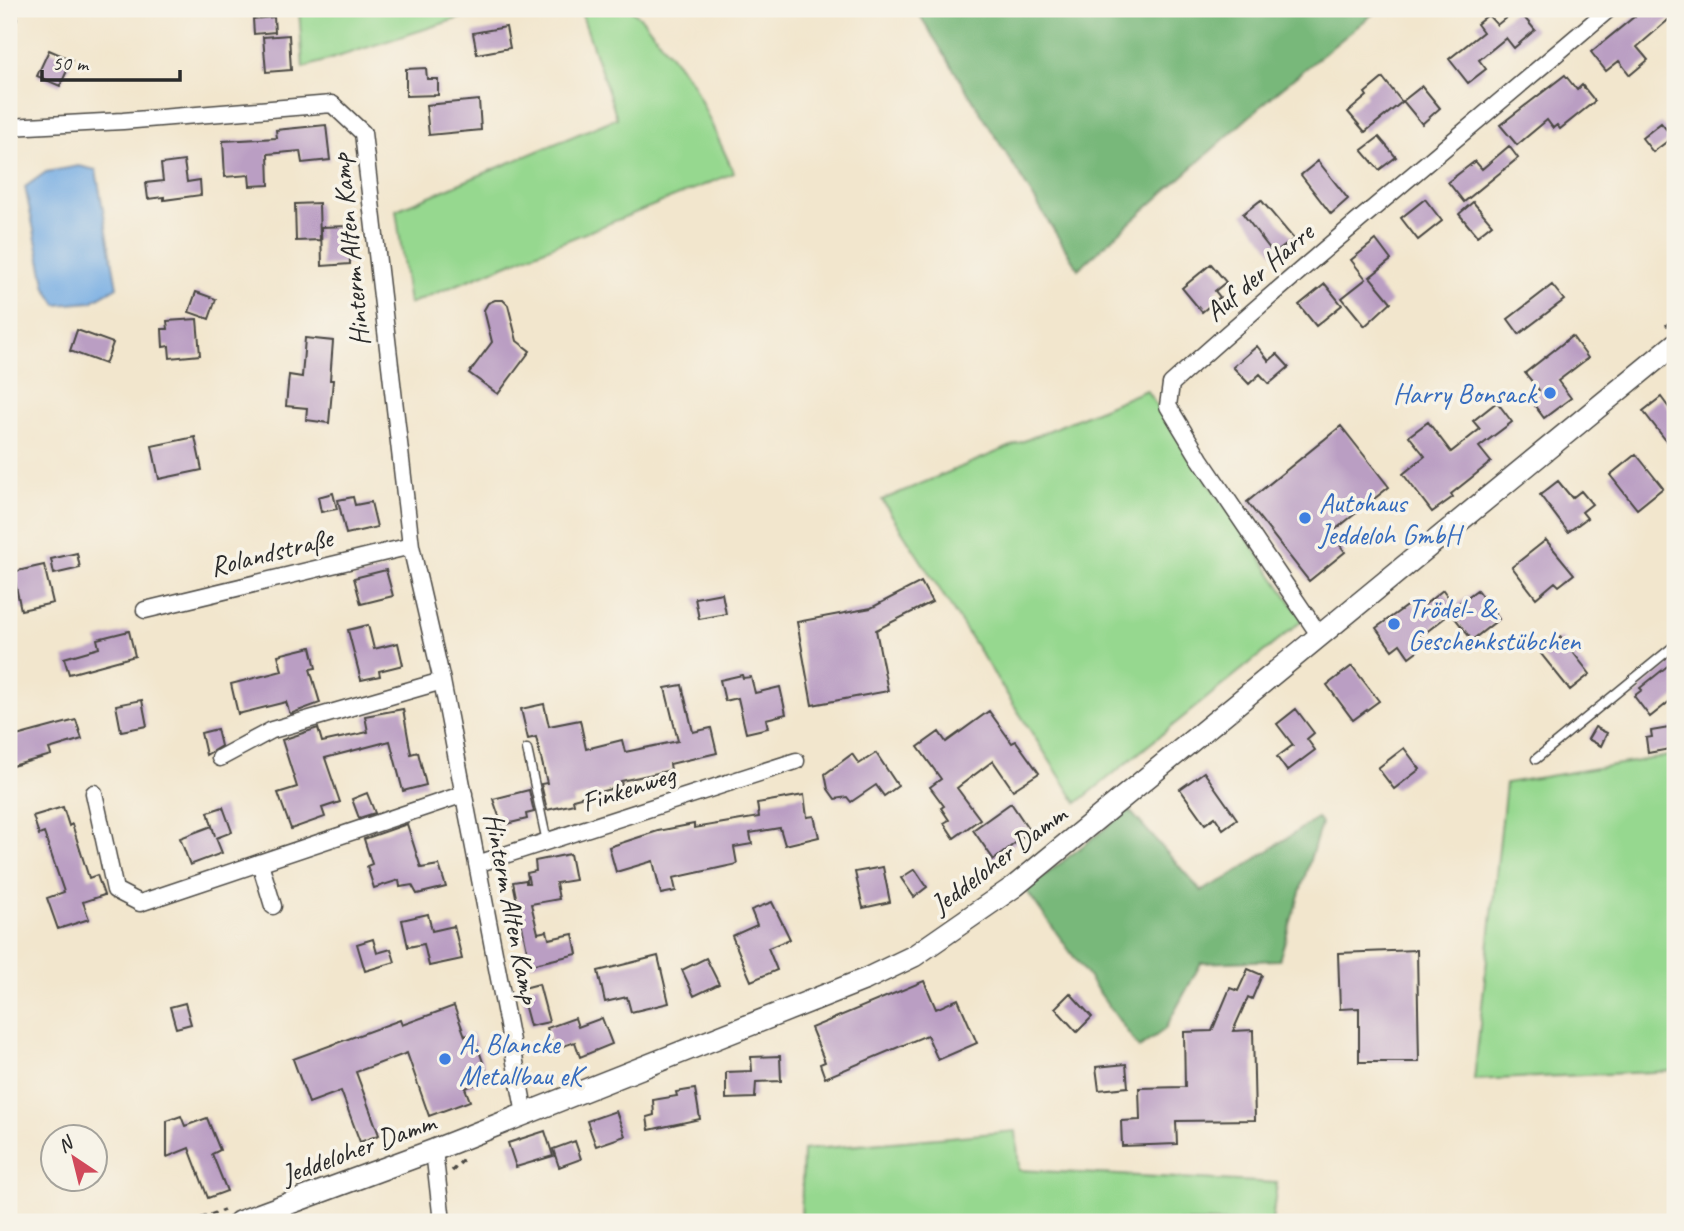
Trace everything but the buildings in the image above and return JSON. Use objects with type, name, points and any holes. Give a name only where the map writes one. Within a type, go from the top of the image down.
[{"type":"main road","name":"Jeddeloher Damm","points":[[234,1215],[434,1150],[866,979],[914,956],[1015,886],[1320,636],[1670,335]]},
{"type":"street","name":"Auf der Harre","points":[[1320,636],[1200,459],[1168,406],[1171,384],[1284,282],[1609,9]]},
{"type":"street","name":"Hinterm Alten Kamp","points":[[9,127],[123,121],[332,104],[363,133],[411,546],[442,681],[525,1114]]},
{"type":"street","name":"Rolandstraße","points":[[145,610],[411,546]]},
{"type":"street","points":[[220,758],[272,730],[442,681]]},
{"type":"street","name":"Finkenweg","points":[[477,864],[796,761]]},
{"type":"street","name":"Hinterm Alten Kamp","points":[[94,793],[115,891],[140,903],[464,794]]},
{"type":"street","points":[[260,863],[273,906]]},
{"type":"street","points":[[434,1150],[442,1222]]},
{"type":"lane","points":[[9,35],[14,9]]},
{"type":"lane","points":[[1536,759],[1675,645]]},
{"type":"lane","points":[[527,748],[547,842]]},
{"type":"path","points":[[1670,335],[1675,318]]},
{"type":"path","points":[[438,1184],[473,1152]]},
{"type":"path","points":[[192,1222],[234,1215]]},
{"type":"green space","points":[[299,9],[488,9],[303,68]]},
{"type":"green space","points":[[580,9],[631,9],[643,20],[693,84],[734,173],[409,304],[396,210],[617,118]]},
{"type":"green space","points":[[916,9],[1379,9],[1278,91],[1078,269]]},
{"type":"green space","points":[[1146,390],[1303,620],[1077,803],[882,500]]},
{"type":"green space","points":[[1675,755],[1675,1071],[1474,1080],[1506,783]]},
{"type":"green space","points":[[1129,810],[1201,891],[1226,879],[1317,818],[1321,824],[1279,960],[1201,963],[1165,1029],[1139,1048],[1026,890]]},
{"type":"green space","points":[[1016,1131],[1019,1170],[1277,1183],[1272,1222],[801,1222],[803,1150]]},
{"type":"water","points":[[79,166],[96,170],[117,287],[91,302],[57,305],[46,288],[25,187],[46,172]]},
{"type":"place","name":"Harry Bonsack","points":[[1550,393]]},
{"type":"place","name":"Autohaus Jeddeloh GmbH","points":[[1305,518]]},
{"type":"place","name":"Trödel- & Geschenkstübchen","points":[[1394,624]]},
{"type":"place","name":"A. Blancke Metallbau eK","points":[[445,1059]]}]
